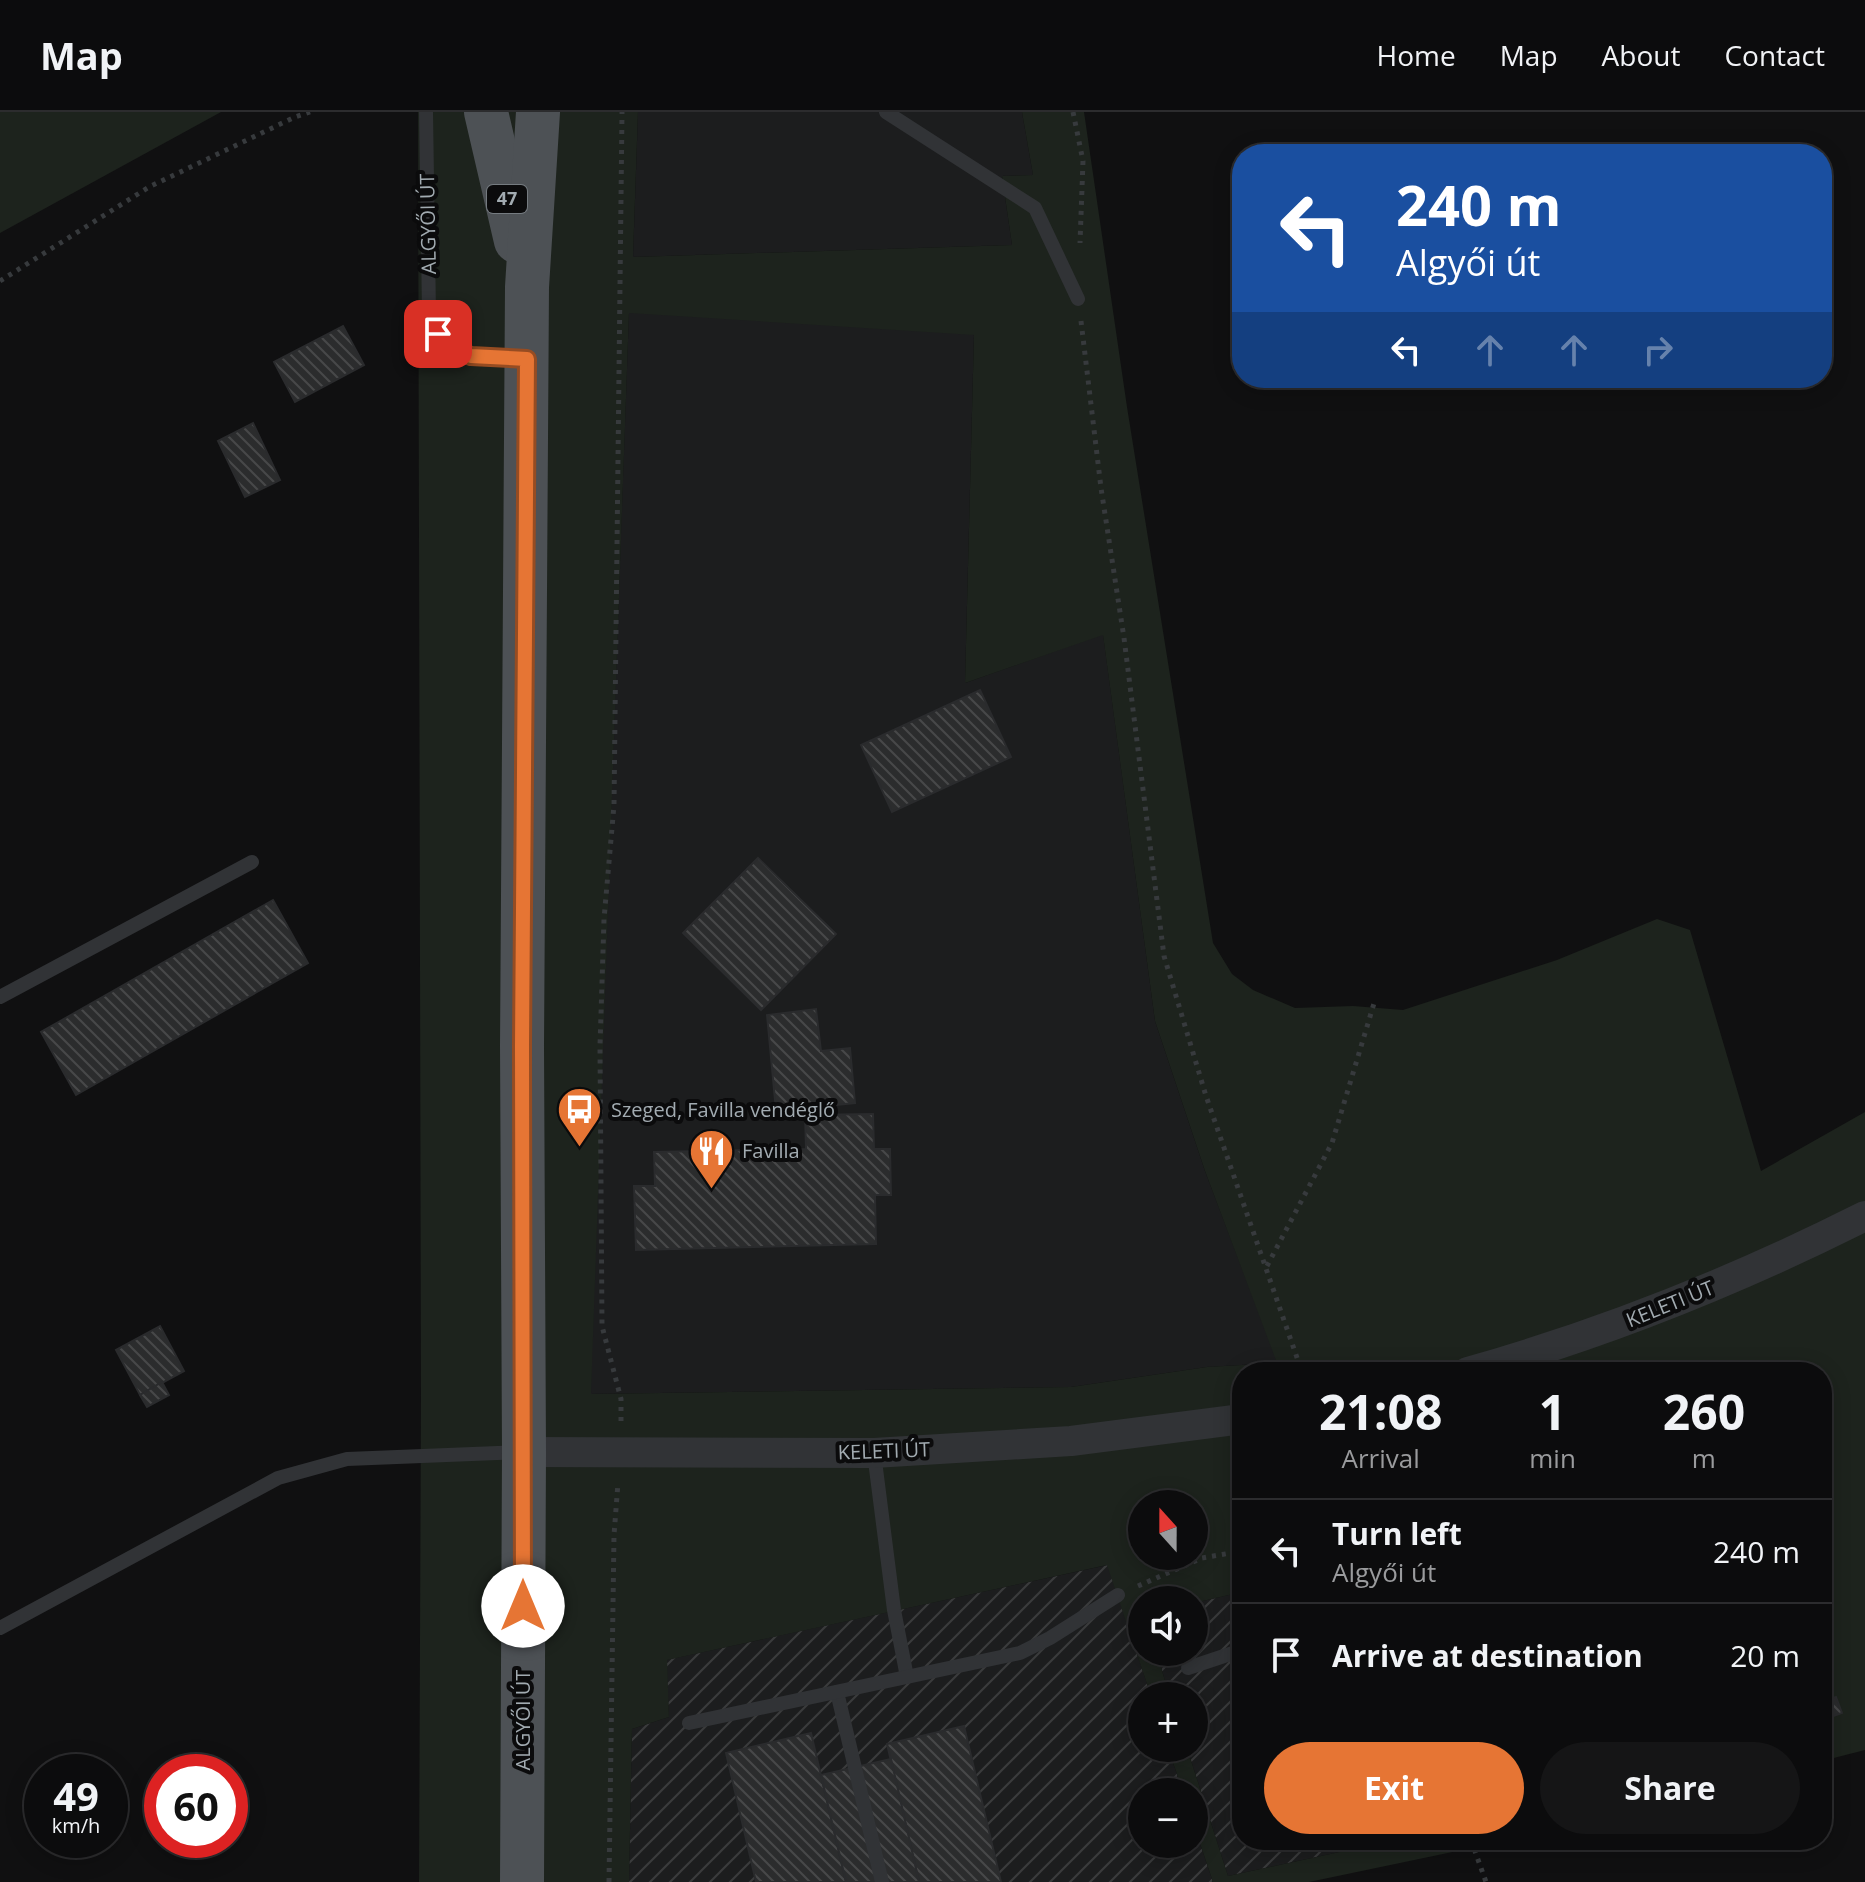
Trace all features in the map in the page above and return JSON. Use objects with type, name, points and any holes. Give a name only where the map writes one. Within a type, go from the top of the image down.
[{"type":"main road","name":"47","points":[[486,112],[527,287]]},
{"type":"main road","name":"47","points":[[509,112],[527,287]]},
{"type":"main road","name":"47","points":[[527,287],[538,112]]},
{"type":"main road","name":"47","points":[[527,287],[558,112]]},
{"type":"main road","name":"ALGYŐI ÚT","points":[[522,1882],[522,1046],[527,287]]},
{"type":"street","name":"KELETI ÚT","points":[[1503,1362],[1616,1325],[1714,1287],[1865,1216]]},
{"type":"street","name":"KELETI ÚT","points":[[524,1452],[874,1453],[1071,1441],[1232,1420]]},
{"type":"lane","name":"ALGYŐI ÚT","points":[[426,112],[429,313],[438,334],[457,351],[471,356],[527,359]]},
{"type":"lane","points":[[886,112],[1035,208],[1078,299]]},
{"type":"lane","points":[[0,997],[252,862]]},
{"type":"lane","points":[[0,1628],[278,1478],[347,1459],[524,1452]]},
{"type":"lane","points":[[874,1453],[894,1610],[907,1677]]},
{"type":"lane","points":[[689,1723],[1020,1653],[1118,1595]]},
{"type":"lane","points":[[1188,1668],[1232,1653]]},
{"type":"lane","points":[[837,1692],[882,1882]]},
{"type":"path","points":[[0,281],[149,187],[310,112]]},
{"type":"path","points":[[609,1882],[614,1535],[621,1453],[621,1399],[602,1326],[600,1046],[604,919],[614,805],[622,112]]},
{"type":"path","points":[[1073,112],[1083,161],[1078,299],[1164,956],[1206,1096],[1299,1362]]},
{"type":"path","points":[[1266,1266],[1332,1143],[1375,1000]]},
{"type":"path","points":[[1118,1595],[1202,1558],[1232,1553]]},
{"type":"path","points":[[1475,1850],[1486,1882]]},
{"type":"shaded area","points":[[0,112],[221,112],[0,233]]},
{"type":"shaded area","points":[[418,112],[638,112],[633,257],[1012,245],[1002,176],[1033,175],[1022,112],[1084,112],[1127,407],[1213,943],[1232,974],[1253,990],[1295,1008],[1353,1006],[1403,1010],[1557,960],[1657,919],[1690,930],[1761,1171],[1865,1112],[1865,1750],[1832,1758],[1832,1362],[1277,1362],[1205,1171],[1155,1021],[1103,635],[965,683],[974,335],[629,313],[591,1394],[1071,1387],[1232,1366],[1232,1594],[1208,1600],[1208,1586],[1128,1586],[1128,1628],[1107,1565],[667,1660],[669,1717],[632,1729],[629,1882],[419,1882]]},
{"type":"shaded area","points":[[638,112],[1022,112],[1033,175],[1002,176],[1012,245],[633,257]]},
{"type":"shaded area","points":[[629,312],[974,334],[965,683],[1103,634],[1155,1021],[1205,1171],[1278,1362],[1232,1362],[1232,1366],[1071,1387],[590,1394]]},
{"type":"shaded area","points":[[1108,1565],[1128,1626],[1128,1666],[1141,1666],[1146,1682],[1128,1682],[1128,1762],[1173,1762],[1178,1778],[1128,1778],[1128,1858],[1205,1858],[1213,1882],[629,1882],[632,1729],[669,1717],[666,1660]]},
{"type":"shaded area","points":[[1232,1594],[1232,1850],[1349,1850],[1228,1876],[1208,1814],[1208,1778],[1197,1778],[1191,1762],[1208,1762],[1208,1682],[1166,1682],[1160,1666],[1208,1666],[1208,1600]]},
{"type":"shaded area","points":[[1141,1666],[1160,1666],[1166,1682],[1146,1682]]},
{"type":"shaded area","points":[[1173,1762],[1191,1762],[1197,1778],[1178,1778]]},
{"type":"shaded area","points":[[1208,1814],[1228,1876],[1349,1850],[1462,1850],[1309,1882],[1213,1882],[1205,1858],[1208,1858]]},
{"type":"building","points":[[343,326],[364,365],[295,402],[274,362]]},
{"type":"building","points":[[253,423],[280,480],[245,497],[218,441]]},
{"type":"building","points":[[980,690],[1011,757],[892,812],[861,745]]},
{"type":"building","points":[[758,858],[836,934],[761,1010],[683,933]]},
{"type":"building","points":[[273,900],[308,963],[76,1095],[41,1032]]},
{"type":"building","points":[[816,1009],[821,1051],[850,1048],[855,1103],[776,1111],[767,1015]]},
{"type":"building","points":[[873,1114],[874,1149],[890,1149],[891,1195],[875,1195],[876,1244],[636,1250],[634,1186],[655,1186],[654,1152],[806,1149],[805,1115]]},
{"type":"building","points":[[160,1326],[184,1371],[140,1395],[116,1350]]},
{"type":"building","points":[[162,1382],[169,1395],[147,1407],[140,1395]]},
{"type":"building","points":[[1836,1697],[1842,1713],[1832,1716],[1832,1698]]},
{"type":"building","points":[[964,1726],[1001,1882],[919,1882],[887,1744]]},
{"type":"building","points":[[811,1733],[846,1882],[756,1882],[726,1753]]},
{"type":"building","points":[[891,1759],[919,1882],[846,1882],[821,1775]]},
{"type":"place","name":"Szeged, Favilla vendéglő","points":[[580,1149]]},
{"type":"place","name":"Favilla","points":[[711,1190]]},
{"type":"route","points":[[438,334],[457,351],[471,356],[527,359],[522,1046],[523,1606]]}]
